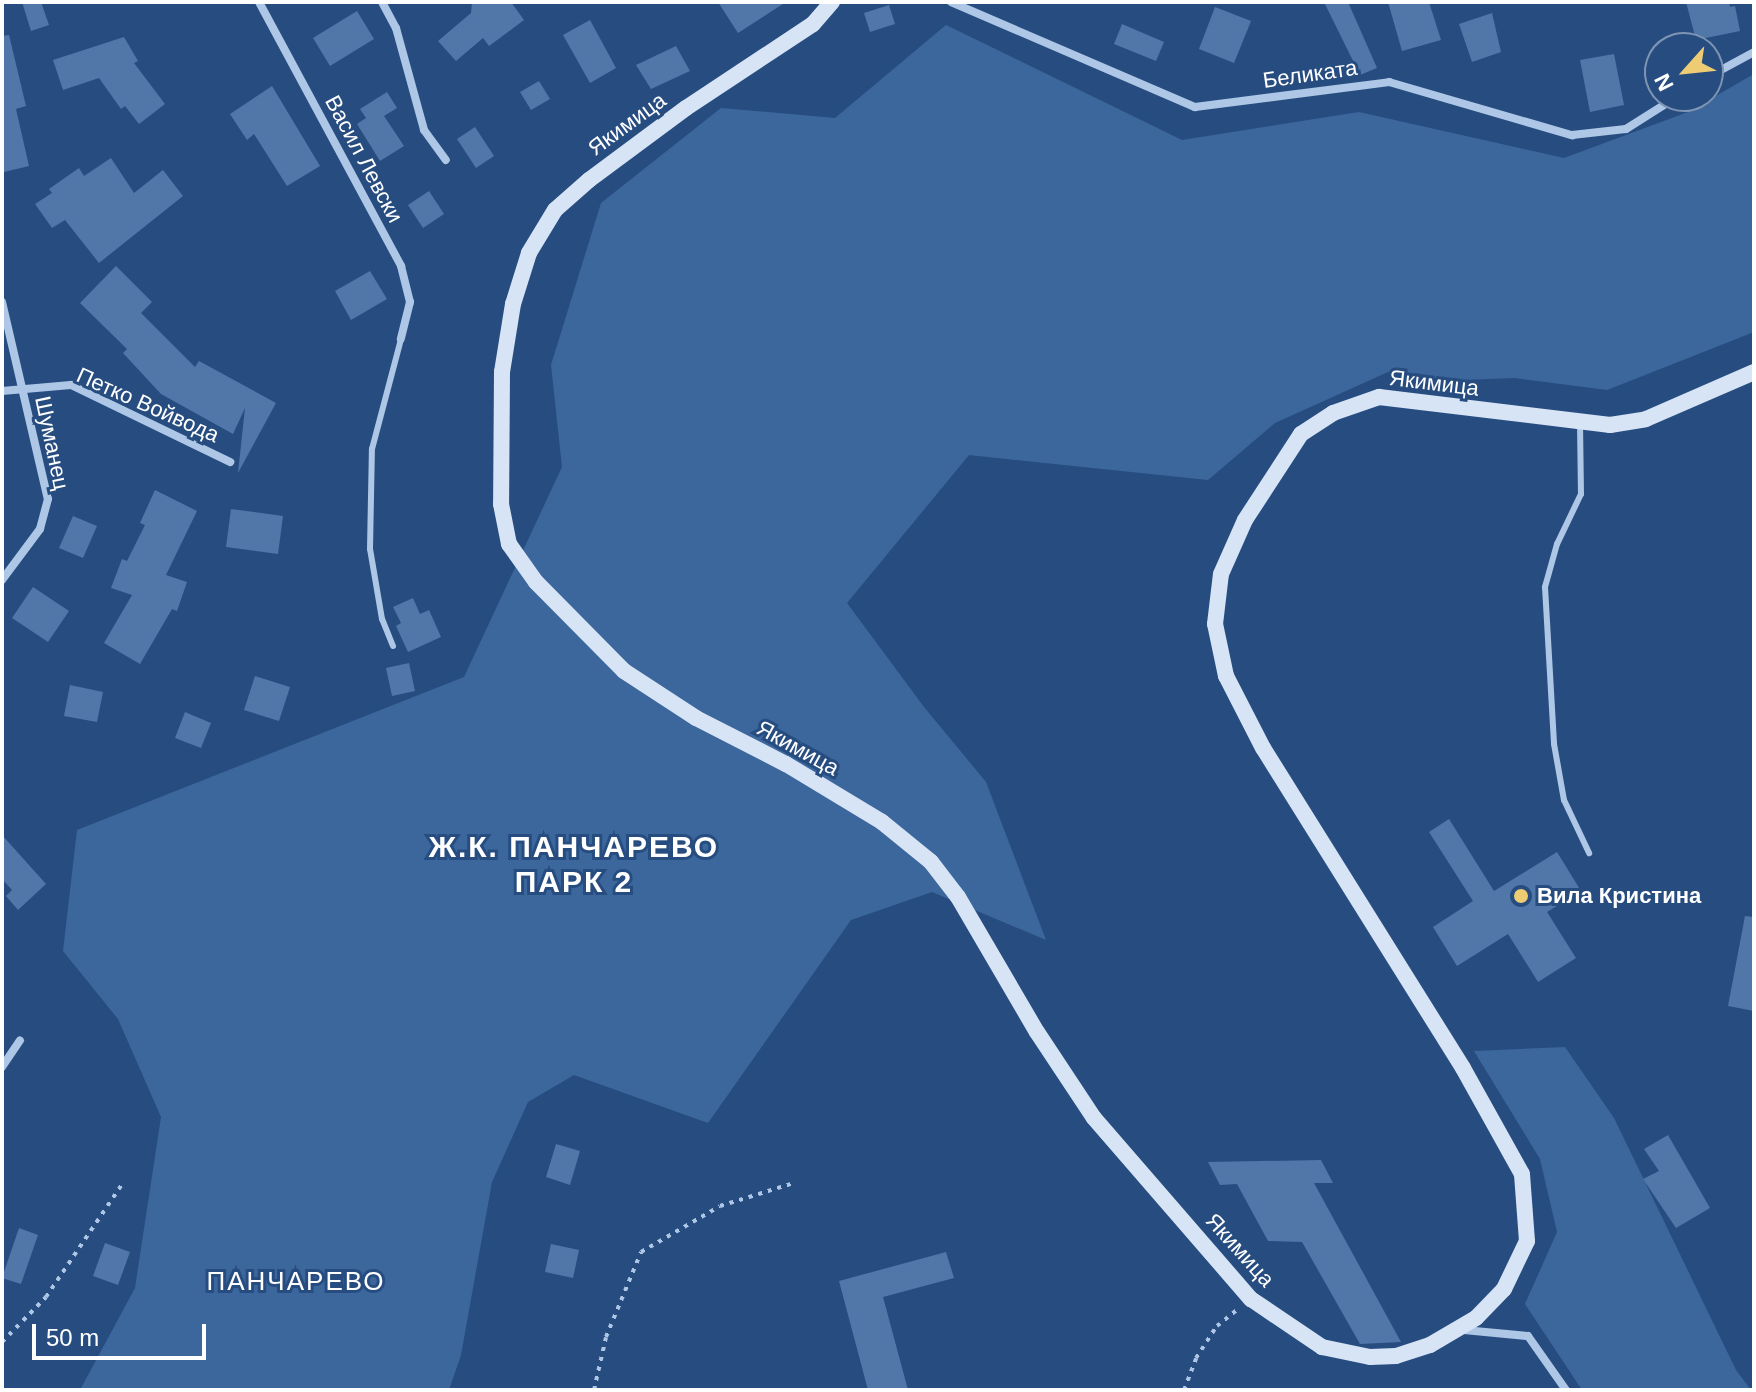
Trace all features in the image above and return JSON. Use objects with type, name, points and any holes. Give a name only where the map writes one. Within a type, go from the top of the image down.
[{"type":"street","name":"Васил Левски","points":[[259,2],[401,266],[410,302],[401,339]]},
{"type":"street","points":[[382,2],[396,28],[424,130],[446,160]]},
{"type":"street","name":"Якимица","points":[[832,2],[813,24],[686,108],[589,180],[555,210],[529,253],[513,304],[502,372],[501,504],[509,544],[536,582],[624,671],[696,718],[786,764],[882,822],[931,862],[958,897],[1037,1032],[1094,1118],[1251,1299],[1322,1347],[1348,1354],[1396,1356],[1459,1330],[1504,1289],[1527,1241],[1522,1174],[1463,1068],[1243,714],[1226,676],[1215,624],[1221,574],[1245,520],[1301,434],[1333,413],[1379,397],[1610,425],[1646,419],[1754,372]]},
{"type":"street","name":"Беликата","points":[[951,2],[1195,107],[1389,82],[1572,135],[1626,129],[1653,112]]},
{"type":"street","points":[[1724,68],[1754,52]]},
{"type":"street","name":"Шуманец","points":[[2,302],[48,499],[40,529],[2,580]]},
{"type":"street","name":"Петко Войвода","points":[[2,391],[71,385],[230,462]]},
{"type":"street","points":[[2,1067],[20,1040]]},
{"type":"street","points":[[1459,1330],[1528,1336],[1566,1390]]},
{"type":"lane","points":[[393,646],[382,619],[370,549],[372,449],[401,339]]},
{"type":"lane","points":[[1580,423],[1581,494],[1557,544],[1545,587],[1554,744],[1564,800],[1589,853]]},
{"type":"path","points":[[2,1342],[46,1297],[123,1183]]},
{"type":"path","points":[[594,1390],[606,1337],[641,1252],[720,1206],[794,1183]]},
{"type":"path","points":[[1184,1390],[1196,1358],[1217,1326],[1251,1299]]},
{"type":"shaded area","points":[[946,25],[1182,140],[1359,112],[1564,158],[1688,112],[1724,112],[1724,91],[1754,74],[1754,332],[1607,390],[1515,378],[1435,381],[1388,372],[1275,423],[1208,480],[969,455],[847,603],[924,707],[986,782],[1046,940],[932,892],[851,920],[708,1123],[574,1075],[528,1102],[492,1182],[461,1355],[449,1390],[80,1390],[135,1288],[161,1117],[118,1019],[63,951],[77,830],[464,677],[562,467],[551,365],[601,203],[721,108],[835,118]]},
{"type":"shaded area","points":[[1565,1047],[1614,1118],[1736,1370],[1751,1390],[1582,1390],[1525,1304],[1557,1232],[1540,1159],[1474,1051]]},
{"type":"building","points":[[22,2],[41,2],[49,25],[31,31]]},
{"type":"building","points":[[472,2],[511,2],[524,20],[489,46],[483,38],[456,61],[438,41],[471,13]]},
{"type":"building","points":[[718,2],[786,2],[738,33]]},
{"type":"building","points":[[1324,2],[1348,2],[1377,68],[1360,75]]},
{"type":"building","points":[[1388,2],[1429,2],[1441,40],[1402,51]]},
{"type":"building","points":[[1686,2],[1729,2],[1730,7],[1735,6],[1740,31],[1724,34],[1694,32]]},
{"type":"building","points":[[889,5],[895,24],[870,32],[864,13]]},
{"type":"building","points":[[1215,7],[1251,21],[1234,63],[1199,49]]},
{"type":"building","points":[[357,11],[374,39],[330,66],[313,38]]},
{"type":"building","points":[[1492,13],[1501,52],[1472,62],[1459,24]]},
{"type":"building","points":[[590,20],[616,68],[590,83],[563,35]]},
{"type":"building","points":[[1122,24],[1164,42],[1156,61],[1114,44]]},
{"type":"building","points":[[9,35],[26,106],[16,109],[29,166],[4,172],[2,36]]},
{"type":"building","points":[[124,37],[138,61],[134,63],[165,104],[139,124],[125,106],[121,109],[99,78],[63,90],[53,60]]},
{"type":"building","points":[[676,46],[690,71],[651,89],[636,65]]},
{"type":"building","points":[[1614,54],[1624,105],[1590,112],[1580,60]]},
{"type":"building","points":[[539,81],[550,99],[531,110],[520,92]]},
{"type":"building","points":[[272,86],[320,166],[287,186],[254,134],[247,140],[230,114]]},
{"type":"building","points":[[387,92],[397,108],[384,116],[404,146],[380,161],[357,124],[366,118],[360,109]]},
{"type":"building","points":[[475,127],[494,156],[476,168],[457,139]]},
{"type":"building","points":[[111,158],[134,193],[163,170],[183,196],[99,263],[65,220],[52,228],[35,204],[52,193],[49,189],[79,168],[84,176]]},
{"type":"building","points":[[429,191],[444,214],[423,228],[408,205]]},
{"type":"building","points":[[116,266],[152,302],[141,313],[195,367],[199,361],[276,403],[238,473],[245,408],[233,434],[161,394],[123,353],[127,349],[80,303]]},
{"type":"building","points":[[370,271],[387,299],[351,320],[335,291]]},
{"type":"building","points":[[155,490],[197,511],[166,575],[187,582],[177,611],[172,609],[140,664],[104,643],[132,595],[111,588],[122,559],[127,561],[145,525],[140,523]]},
{"type":"building","points":[[231,509],[283,516],[278,554],[226,547]]},
{"type":"building","points":[[73,516],[97,526],[83,558],[59,548]]},
{"type":"building","points":[[33,587],[69,611],[48,642],[12,618]]},
{"type":"building","points":[[413,598],[420,614],[429,610],[441,637],[408,652],[396,626],[401,623],[393,607]]},
{"type":"building","points":[[409,663],[415,691],[392,696],[386,668]]},
{"type":"building","points":[[255,676],[290,687],[279,721],[244,710]]},
{"type":"building","points":[[70,685],[103,692],[97,722],[64,716]]},
{"type":"building","points":[[185,712],[211,723],[201,748],[175,738]]},
{"type":"building","name":"Вила Кристина","points":[[1449,819],[1494,891],[1557,852],[1581,891],[1547,912],[1576,958],[1538,982],[1508,934],[1457,966],[1433,927],[1473,901],[1429,832]]},
{"type":"building","points":[[2,835],[46,884],[18,910],[6,896],[12,890],[2,879]]},
{"type":"building","points":[[1745,916],[1754,917],[1754,1011],[1728,1006]]},
{"type":"building","points":[[1668,1135],[1710,1208],[1676,1228],[1643,1179],[1659,1171],[1644,1149]]},
{"type":"building","points":[[556,1144],[580,1151],[570,1185],[546,1177]]},
{"type":"building","points":[[1321,1160],[1333,1183],[1314,1183],[1401,1342],[1360,1344],[1302,1242],[1268,1241],[1237,1184],[1220,1185],[1208,1162]]},
{"type":"building","points":[[19,1228],[38,1235],[21,1284],[2,1278]]},
{"type":"building","points":[[105,1243],[130,1252],[118,1285],[93,1276]]},
{"type":"building","points":[[551,1244],[579,1250],[573,1278],[545,1272]]},
{"type":"building","points":[[946,1252],[954,1278],[883,1297],[908,1390],[868,1390],[839,1281]]},
{"type":"place","name":"Вила Кристина","points":[[1521,896]]},
{"type":"district","name":"Ж.К. ПАНЧАРЕВО ПАРК 2","points":[[574,864]]},
{"type":"district","name":"ПАНЧАРЕВО","points":[[296,1282]]}]
